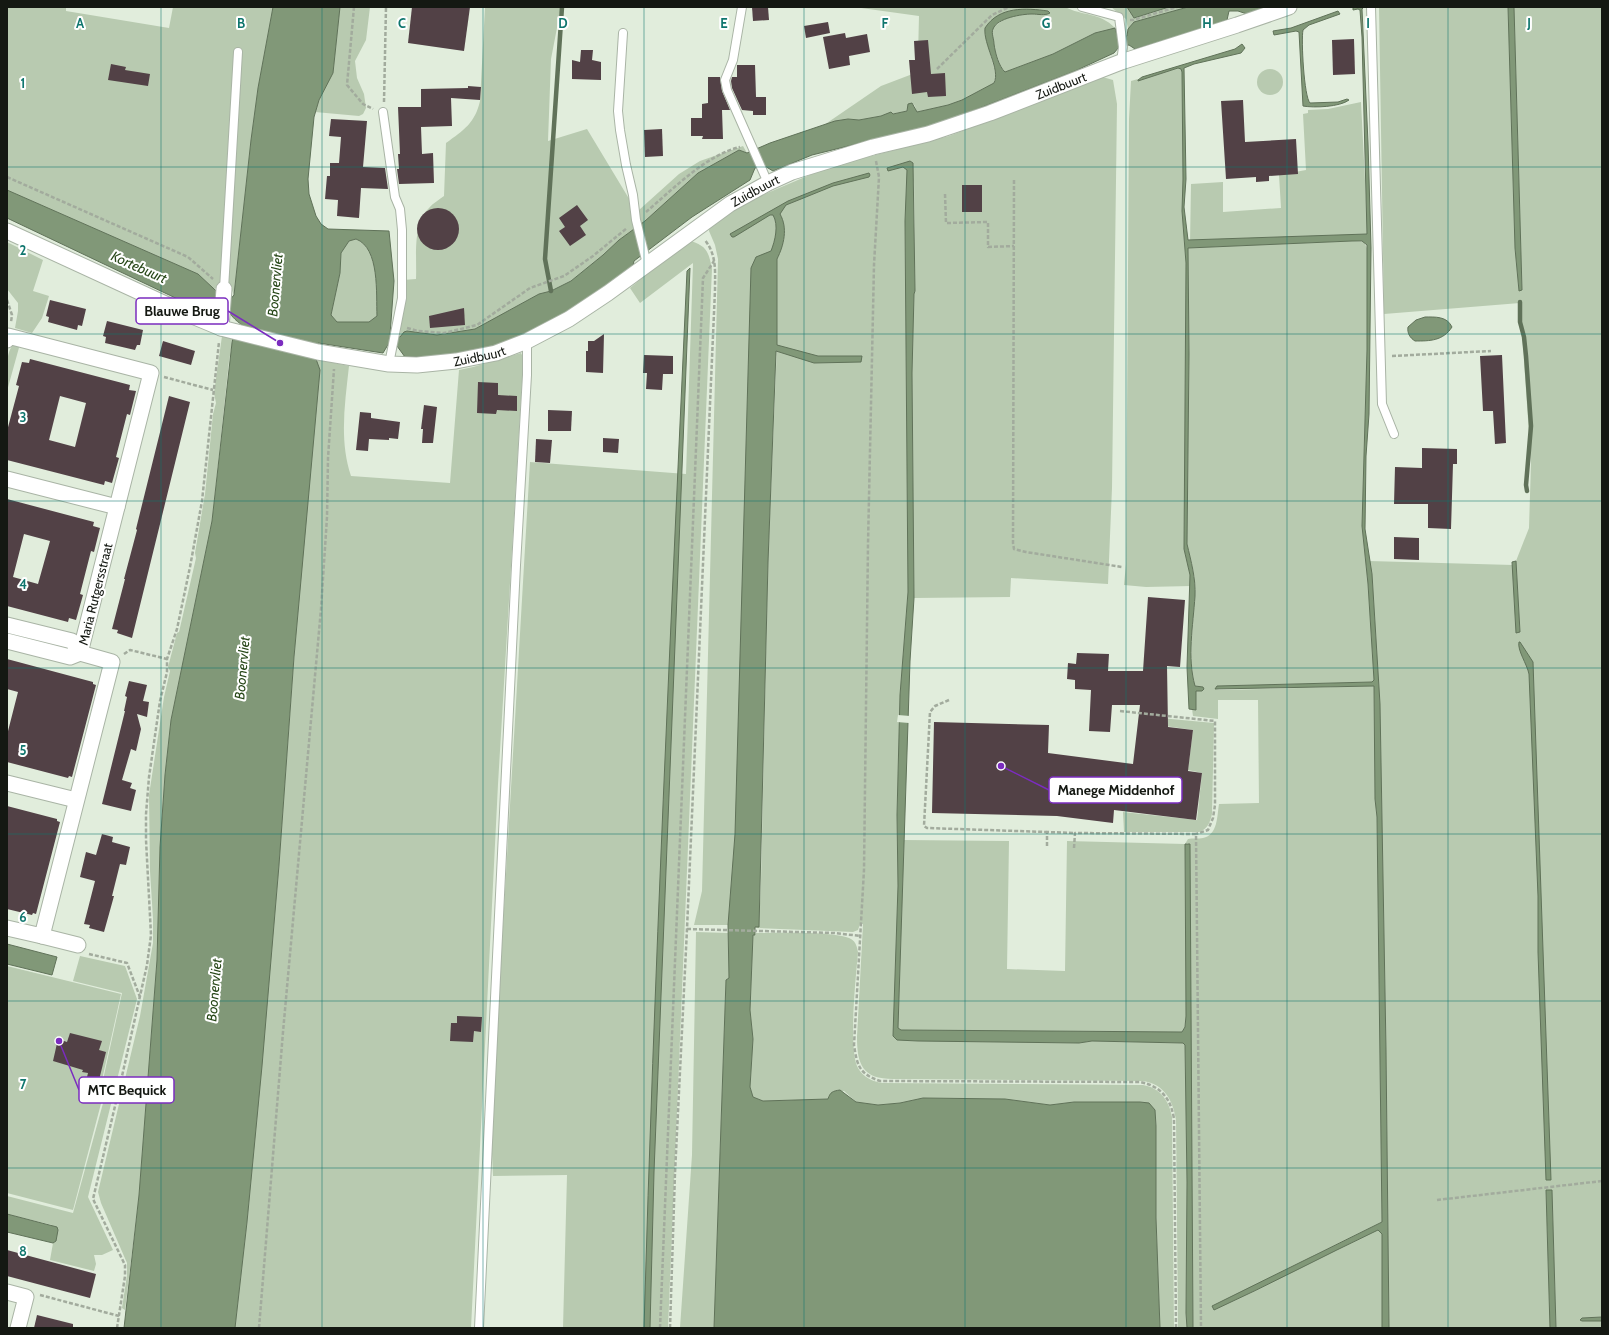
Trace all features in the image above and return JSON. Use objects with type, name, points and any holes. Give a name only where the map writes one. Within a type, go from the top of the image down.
[{"type":"street","name":"Zuidbuurt","points":[[221,328],[318,352],[335,355],[391,356],[417,365],[456,361],[496,353],[527,341],[569,319],[646,260],[730,204],[768,183],[792,172],[873,147],[928,134],[990,113],[1122,55],[1237,25],[1289,7]]},
{"type":"street","points":[[7,231],[185,313],[221,328],[223,299]]},
{"type":"street","name":"Maria Rutgersstraat","points":[[8,338],[151,373],[80,653],[112,662],[42,936]]},
{"type":"street","points":[[7,479],[117,507]]},
{"type":"street","points":[[7,625],[72,641],[80,653],[70,657],[7,641]]},
{"type":"street","points":[[7,783],[76,800]]},
{"type":"street","points":[[7,928],[78,945]]},
{"type":"street","points":[[7,1292],[26,1298],[18,1328]]},
{"type":"lane","points":[[742,7],[733,60],[725,80],[727,90],[760,168],[768,183]]},
{"type":"lane","points":[[1082,7],[1119,17],[1122,55]]},
{"type":"lane","points":[[1370,7],[1382,404],[1394,434]]},
{"type":"lane","points":[[623,33],[618,111],[626,165],[646,260]]},
{"type":"lane","points":[[223,299],[238,52]]},
{"type":"lane","points":[[383,112],[395,197],[400,209],[402,230],[402,298],[391,356]]},
{"type":"lane","points":[[479,1328],[527,341]]},
{"type":"path","points":[[354,7],[348,85],[363,104],[383,112],[386,7]]},
{"type":"path","points":[[937,69],[992,15],[1009,7]]},
{"type":"path","points":[[1119,17],[1133,20],[1177,7]]},
{"type":"path","points":[[397,325],[418,332],[444,333],[477,325],[530,288],[564,276],[593,256],[637,223],[699,166],[733,148],[751,147]]},
{"type":"path","points":[[873,147],[879,177],[874,289],[864,870],[854,1044],[858,1064],[866,1075],[880,1081],[1140,1082],[1157,1088],[1166,1097],[1170,1104],[1174,1119],[1176,1328]]},
{"type":"path","points":[[7,177],[188,257],[223,299]]},
{"type":"path","points":[[1014,180],[1014,549],[1122,567]]},
{"type":"path","points":[[945,194],[946,223],[988,222],[988,247],[1014,246]]},
{"type":"path","points":[[670,1328],[675,1173],[715,290],[715,260],[711,248],[695,228]]},
{"type":"path","points":[[660,1328],[703,278],[715,260]]},
{"type":"path","points":[[7,300],[12,315],[8,338]]},
{"type":"path","points":[[117,1328],[125,1276],[125,1265],[93,1199],[147,965],[151,935],[146,814],[160,701],[167,672],[167,658],[177,629],[189,575],[202,501],[221,328]]},
{"type":"path","points":[[1381,347],[1386,353],[1394,356],[1491,351]]},
{"type":"path","points":[[259,1328],[321,609],[328,517],[328,458],[331,393],[335,355]]},
{"type":"path","points":[[177,381],[213,390]]},
{"type":"path","points":[[130,650],[167,658]]},
{"type":"path","points":[[948,700],[935,706],[930,712],[924,826],[927,828],[1075,833],[1196,834],[1208,830],[1213,818],[1215,805],[1215,721],[1120,710]]},
{"type":"path","points":[[1047,832],[1047,846]]},
{"type":"path","points":[[1074,848],[1075,833]]},
{"type":"path","points":[[1196,834],[1200,1328]]},
{"type":"path","points":[[687,929],[834,933],[861,936]]},
{"type":"path","points":[[78,945],[77,952],[127,963],[140,997]]},
{"type":"path","points":[[1437,1200],[1602,1181]]},
{"type":"path","points":[[26,1298],[28,1292],[119,1316]]},
{"type":"shaded area","points":[[7,7],[66,7],[66,11],[169,28],[173,7],[273,7],[258,88],[234,295],[228,281],[214,289],[198,274],[7,190]]},
{"type":"shaded area","points":[[340,7],[370,7],[366,40],[355,61],[357,78],[364,94],[366,108],[363,114],[359,116],[315,112],[319,100],[333,73]]},
{"type":"shaded area","points":[[485,7],[561,7],[551,59],[548,141],[587,129],[628,197],[639,210],[679,174],[700,161],[743,146],[747,153],[739,150],[698,173],[645,221],[619,240],[571,281],[551,291],[539,294],[475,329],[437,335],[407,331],[400,337],[403,280],[416,279],[416,242],[420,223],[429,208],[444,196],[446,143],[472,121],[478,109],[480,101]]},
{"type":"shaded area","points":[[854,7],[1065,7],[1103,19],[1115,28],[1095,33],[1053,54],[1005,72],[1001,67],[994,47],[992,30],[995,26],[1006,18],[1022,14],[1049,14],[1008,11],[989,22],[988,46],[996,75],[994,83],[962,100],[948,105],[916,112],[915,106],[912,103],[907,111],[859,120],[848,119],[824,125],[881,86],[923,70],[918,56],[919,16]]},
{"type":"shaded area","points":[[1111,7],[1127,7],[1134,18],[1169,7],[1188,7],[1134,22],[1128,29],[1126,19]]},
{"type":"shaded area","points":[[1379,7],[1508,7],[1515,248],[1519,291],[1522,290],[1514,7],[1602,7],[1602,1317],[1581,1318],[1582,1321],[1602,1321],[1602,1328],[1556,1328],[1552,1191],[1546,1190],[1550,1328],[1389,1328],[1380,704],[1372,574],[1369,561],[1513,565],[1516,633],[1520,632],[1516,561],[1529,528],[1531,463],[1520,303],[1384,314]]},
{"type":"shaded area","points":[[1178,68],[1181,69],[1182,72],[1182,211],[1186,263],[1184,549],[1191,586],[1146,587],[1124,585],[1126,564],[1129,119],[1131,81],[1138,79],[1138,81]]},
{"type":"shaded area","points":[[1270,69],[1279,73],[1283,82],[1279,91],[1270,95],[1261,91],[1257,82],[1261,73]]},
{"type":"shaded area","points":[[1099,76],[1113,80],[1117,104],[1112,488],[1108,584],[1011,578],[1010,597],[914,598],[912,373],[915,291],[914,180],[906,208],[908,592],[900,695],[897,815],[897,1040],[1183,1043],[1185,1045],[1187,1182],[1187,1328],[1178,1328],[1176,1120],[1173,1106],[1162,1089],[1143,1081],[893,1079],[875,1076],[868,1073],[860,1063],[857,1047],[863,924],[860,924],[858,930],[853,932],[756,928],[759,927],[761,880],[768,562],[777,345],[728,925],[694,925],[702,891],[718,259],[715,245],[709,231],[710,224],[753,199],[812,174],[852,161],[949,136],[1041,101]]},
{"type":"shaded area","points":[[1361,102],[1368,239],[1190,244],[1191,184],[1223,182],[1223,212],[1281,208],[1279,175],[1306,170],[1303,114],[1308,113],[1308,110],[1328,109]]},
{"type":"shaded area","points":[[356,239],[364,244],[373,262],[376,284],[377,316],[369,322],[337,322],[331,315],[340,273],[341,253],[349,241]]},
{"type":"shaded area","points":[[691,241],[704,248],[712,268],[668,1328],[563,1328],[567,1175],[493,1176],[491,1132],[530,462],[686,474],[693,263],[640,303],[630,288],[670,255]]},
{"type":"shaded area","points":[[1352,241],[1364,242],[1367,248],[1367,350],[1362,526],[1368,584],[1374,680],[1372,682],[1217,686],[1215,689],[1374,686],[1382,1222],[1310,1257],[1385,1225],[1382,1328],[1193,1328],[1188,843],[1185,844],[1188,839],[1203,838],[1212,833],[1216,824],[1219,804],[1259,803],[1258,700],[1218,700],[1218,719],[1193,716],[1192,709],[1196,710],[1196,691],[1203,687],[1195,686],[1193,675],[1192,641],[1195,583],[1187,544],[1189,354],[1188,248]]},
{"type":"shaded area","points":[[7,242],[43,260],[33,291],[49,296],[42,318],[32,333],[15,328],[18,303],[7,289]]},
{"type":"shaded area","points":[[222,336],[233,338],[229,361],[212,521],[171,720],[165,775],[160,847],[157,960],[139,1195],[125,1310],[122,1308],[127,1275],[127,1263],[101,1203],[98,1192],[140,1016],[153,943],[149,795],[164,697],[170,671],[168,667],[177,633],[179,632],[196,558],[195,553],[205,494],[213,414],[216,403],[214,393]]},
{"type":"shaded area","points":[[15,344],[20,344],[7,391],[9,352],[11,347]]},
{"type":"shaded area","points":[[521,353],[523,365],[498,784],[471,1328],[235,1328],[247,1222],[279,865],[316,359],[349,366],[344,435],[347,462],[351,476],[450,483],[459,370]]},
{"type":"shaded area","points":[[1139,716],[1214,723],[1212,814],[1208,825],[1202,831],[1124,832],[1123,812],[1197,820],[1202,773],[1188,770],[1193,730],[1138,722]]},
{"type":"shaded area","points":[[904,840],[1009,841],[1007,969],[1065,971],[1067,841],[1185,844],[1186,1016],[1185,1027],[1182,1032],[901,1030],[898,1028]]},
{"type":"shaded area","points":[[696,932],[728,933],[729,978],[726,980],[714,1328],[680,1328],[692,1155]]},
{"type":"shaded area","points":[[756,933],[806,933],[844,936],[854,942],[857,946],[858,952],[854,995],[853,1030],[855,1059],[860,1071],[865,1076],[876,1082],[1143,1085],[1159,1092],[1169,1105],[1172,1117],[1174,1328],[1160,1328],[1156,1218],[1155,1110],[1140,1102],[1074,1102],[1050,1105],[1005,1099],[923,1098],[900,1103],[878,1105],[856,1102],[844,1091],[829,1095],[828,1099],[763,1101],[753,1097],[750,1087],[753,1039],[750,1010],[753,934],[756,935]]},
{"type":"shaded area","points":[[80,956],[125,966],[137,999],[88,1197],[113,1250],[102,1255],[94,1255],[96,1264],[94,1271],[50,1260],[53,1243],[56,1241],[52,1225],[7,1214],[7,1196],[73,1213],[105,1096],[101,1089],[122,993],[73,981]]},
{"type":"shaded area","points":[[7,966],[121,994],[100,1089],[103,1096],[73,1210],[7,1193]]},
{"type":"water","points":[[273,7],[340,7],[333,73],[319,100],[314,117],[308,179],[309,194],[316,216],[321,224],[328,229],[389,231],[394,281],[390,335],[400,337],[407,331],[437,335],[475,329],[539,294],[551,291],[571,281],[619,240],[645,221],[698,173],[739,150],[747,153],[770,143],[835,121],[848,119],[859,120],[881,116],[891,112],[893,114],[907,111],[908,104],[912,103],[917,112],[948,105],[962,100],[994,83],[996,78],[994,64],[985,34],[985,28],[991,21],[1005,12],[1031,9],[1048,11],[1050,13],[1044,15],[1028,14],[1016,16],[1004,19],[995,25],[992,32],[996,55],[1005,72],[1053,54],[1095,33],[1115,28],[1118,38],[1127,36],[1128,29],[1134,22],[1188,7],[1265,7],[1247,14],[1238,11],[1229,11],[1227,20],[1201,30],[1135,49],[1129,45],[1119,47],[1114,53],[1075,71],[941,123],[812,155],[773,171],[763,165],[755,168],[750,180],[692,217],[634,261],[633,265],[598,292],[538,329],[496,346],[458,354],[405,357],[397,346],[389,343],[383,353],[318,343],[316,359],[320,370],[294,657],[279,865],[262,1066],[235,1328],[124,1328],[139,1195],[157,960],[160,847],[165,775],[171,720],[212,521],[232,343],[233,338],[244,326],[237,322],[224,308],[205,312],[7,218],[7,190],[198,274],[228,302],[234,295],[258,88]],"holes":[[[356,239],[364,244],[373,262],[375,273],[377,316],[369,322],[337,322],[331,315],[340,273],[341,253],[349,241]]]},
{"type":"water","points":[[1127,7],[1169,7],[1134,18]]},
{"type":"water","points":[[1353,7],[1364,7],[1362,9],[1371,248],[1369,414],[1366,456],[1365,529],[1372,574],[1380,704],[1389,1328],[1382,1328],[1382,1234],[1378,1230],[1214,1310],[1212,1306],[1382,1222],[1374,686],[1215,689],[1217,686],[1372,682],[1374,680],[1368,584],[1362,526],[1367,350],[1367,245],[1362,241],[1352,241],[1188,248],[1189,354],[1187,544],[1195,583],[1191,664],[1195,686],[1203,687],[1204,689],[1202,691],[1196,691],[1196,710],[1189,709],[1187,667],[1190,575],[1184,549],[1186,263],[1182,211],[1182,72],[1181,69],[1178,68],[1138,81],[1142,77],[1235,49],[1242,44],[1245,48],[1241,53],[1194,64],[1184,68],[1186,179],[1184,207],[1188,240],[1367,234],[1362,37],[1360,10],[1353,10]]},
{"type":"water","points":[[1508,7],[1514,7],[1522,290],[1519,291],[1515,248]]},
{"type":"water","points":[[1338,11],[1340,14],[1309,25],[1303,30],[1303,56],[1306,90],[1310,103],[1349,100],[1340,104],[1327,106],[1303,106],[1299,32],[1296,31],[1274,35],[1273,31],[1291,28]]},
{"type":"water","points":[[910,161],[913,163],[915,291],[912,373],[914,598],[910,661],[898,1028],[901,1030],[1182,1032],[1185,1027],[1186,1016],[1185,844],[1190,844],[1193,1328],[1187,1328],[1186,1313],[1187,1182],[1185,1045],[1183,1043],[1092,1041],[1079,1043],[918,1041],[897,1040],[893,1036],[898,886],[897,815],[900,695],[908,592],[905,221],[907,170],[903,167],[888,171],[887,168]]},
{"type":"water","points":[[869,173],[869,177],[833,186],[786,205],[780,214],[784,225],[784,236],[782,248],[777,259],[777,345],[818,356],[862,356],[861,362],[814,363],[776,351],[768,562],[759,927],[755,927],[755,935],[753,935],[750,1010],[753,1039],[750,1087],[753,1097],[763,1101],[828,1099],[832,1092],[840,1090],[856,1102],[878,1105],[900,1103],[923,1098],[1005,1099],[1050,1105],[1074,1102],[1149,1103],[1155,1110],[1156,1126],[1156,1218],[1160,1328],[714,1328],[726,980],[729,978],[728,925],[735,834],[751,268],[756,257],[771,251],[776,233],[775,219],[773,215],[770,215],[734,237],[730,234],[788,201],[833,183]]},
{"type":"water","points":[[690,268],[654,1172],[650,1328],[644,1328],[663,799],[687,271]]},
{"type":"water","points":[[1425,317],[1437,317],[1444,319],[1450,323],[1452,327],[1440,338],[1415,341],[1409,335],[1408,327],[1416,320]]},
{"type":"water","points":[[1516,561],[1520,632],[1516,633],[1512,562]]},
{"type":"water","points":[[1519,642],[1533,662],[1551,1180],[1546,1180],[1538,952],[1538,896],[1529,674],[1519,649]]},
{"type":"water","points":[[7,944],[57,957],[52,975],[7,964]]},
{"type":"water","points":[[1546,1190],[1552,1190],[1556,1328],[1550,1328]]},
{"type":"water","points":[[7,1214],[57,1227],[58,1230],[56,1241],[53,1243],[7,1232]]},
{"type":"water","points":[[1602,1317],[1602,1321],[1580,1320],[1582,1318]]},
{"type":"pier","points":[[898,715],[910,716],[909,723],[897,722]]},
{"type":"building","points":[[412,7],[470,7],[464,51],[408,43]]},
{"type":"building","points":[[752,7],[768,7],[769,20],[753,21]]},
{"type":"building","points":[[828,22],[830,33],[806,38],[804,26]]},
{"type":"building","points":[[845,33],[846,38],[867,34],[870,52],[849,56],[850,65],[829,69],[823,37]]},
{"type":"building","points":[[1354,39],[1355,74],[1333,75],[1332,40]]},
{"type":"building","points":[[928,40],[931,74],[945,73],[946,96],[928,97],[927,92],[912,94],[909,60],[915,60],[914,41]]},
{"type":"building","points":[[581,50],[593,50],[592,60],[601,62],[601,80],[572,79],[572,60],[580,62]]},
{"type":"building","points":[[111,64],[126,67],[125,70],[150,74],[148,86],[108,80]]},
{"type":"building","points":[[737,65],[755,65],[756,97],[766,97],[766,115],[753,115],[753,111],[742,110],[732,88],[731,81],[732,77],[737,77]]},
{"type":"building","points":[[708,77],[720,77],[722,91],[730,110],[722,110],[723,139],[702,139],[703,136],[691,136],[691,118],[702,118],[702,104],[708,103]]},
{"type":"building","points":[[468,86],[481,87],[480,100],[451,98],[452,126],[421,127],[422,154],[433,153],[434,183],[399,184],[397,169],[399,169],[398,154],[400,154],[398,107],[421,107],[421,89],[468,88]]},
{"type":"building","points":[[1243,100],[1245,142],[1296,139],[1298,174],[1269,176],[1269,181],[1256,182],[1256,177],[1226,179],[1221,101]]},
{"type":"building","points":[[331,119],[367,121],[363,167],[385,168],[388,189],[361,188],[359,218],[337,216],[338,200],[325,199],[327,176],[330,176],[330,163],[339,163],[341,137],[329,136]]},
{"type":"building","points":[[662,129],[663,156],[645,157],[644,130]]},
{"type":"building","points":[[962,185],[982,185],[982,212],[962,212]]},
{"type":"building","points":[[577,205],[588,220],[580,226],[586,235],[570,246],[559,231],[565,227],[559,218]]},
{"type":"building","points":[[438,208],[453,214],[459,229],[453,244],[438,250],[423,244],[417,229],[423,214]]},
{"type":"building","points":[[50,300],[86,309],[82,326],[78,325],[77,330],[48,322],[49,317],[46,316]]},
{"type":"building","points":[[464,308],[465,325],[430,328],[429,316]]},
{"type":"building","points":[[107,321],[143,330],[140,345],[137,345],[135,350],[105,343],[106,337],[103,336]]},
{"type":"building","points":[[604,334],[603,373],[586,372],[586,351],[588,351],[588,341],[594,341]]},
{"type":"building","points":[[163,341],[195,351],[191,365],[159,356]]},
{"type":"building","points":[[644,355],[673,356],[673,374],[663,374],[662,390],[646,389],[647,373],[643,373]]},
{"type":"building","points":[[1502,355],[1506,443],[1495,444],[1493,411],[1483,411],[1480,356]]},
{"type":"building","points":[[30,359],[130,385],[129,390],[136,391],[130,415],[127,414],[116,457],[119,458],[112,483],[105,481],[104,485],[7,460],[7,431],[19,386],[16,385],[22,362],[29,363]],"holes":[[[60,396],[86,403],[75,447],[49,440]]]},
{"type":"building","points":[[478,382],[498,383],[498,395],[517,396],[517,411],[497,410],[496,414],[477,413]]},
{"type":"building","points":[[169,396],[190,402],[132,638],[117,633],[118,630],[112,629]]},
{"type":"building","points":[[424,405],[437,407],[433,443],[422,443],[423,429],[421,429]]},
{"type":"building","points":[[548,410],[572,411],[571,431],[548,431]]},
{"type":"building","points":[[360,412],[371,413],[371,418],[400,422],[398,439],[369,439],[368,451],[356,450]]},
{"type":"building","points":[[603,438],[619,439],[618,453],[603,452]]},
{"type":"building","points":[[536,439],[552,440],[550,463],[535,462]]},
{"type":"building","points":[[1422,448],[1457,449],[1457,464],[1453,464],[1451,529],[1428,528],[1428,504],[1394,504],[1395,467],[1422,468]]},
{"type":"building","points":[[7,499],[94,522],[93,526],[100,528],[94,552],[91,551],[80,594],[83,595],[76,620],[69,618],[68,622],[7,606]],"holes":[[[24,534],[50,541],[38,584],[13,577]]]},
{"type":"building","points":[[1394,537],[1419,538],[1419,560],[1394,559]]},
{"type":"building","points":[[1148,597],[1185,600],[1180,667],[1167,666],[1168,727],[1193,730],[1188,771],[1202,773],[1196,820],[1114,810],[1113,823],[1057,816],[932,813],[934,722],[1049,725],[1048,753],[1133,764],[1140,705],[1112,705],[1110,732],[1089,731],[1091,690],[1075,689],[1075,680],[1067,679],[1068,663],[1076,664],[1077,653],[1109,654],[1108,671],[1143,671]]},
{"type":"building","points":[[7,659],[93,682],[93,684],[96,685],[72,777],[69,776],[68,778],[7,762],[7,735],[18,692],[7,689]]},
{"type":"building","points":[[129,681],[147,685],[143,701],[149,702],[147,717],[137,714],[141,729],[136,751],[131,749],[122,780],[132,783],[130,788],[136,790],[131,811],[102,804],[125,711],[127,697],[125,696]]},
{"type":"building","points":[[7,806],[57,819],[57,821],[60,822],[36,914],[33,913],[32,915],[7,909]]},
{"type":"building","points":[[102,834],[113,837],[112,842],[130,847],[126,865],[120,864],[112,896],[114,896],[104,932],[89,928],[90,925],[84,924],[95,881],[80,877],[86,852],[96,855]]},
{"type":"building","points":[[457,1016],[482,1017],[481,1032],[474,1031],[473,1042],[450,1041],[451,1023],[457,1023]]},
{"type":"building","points":[[70,1033],[102,1041],[99,1050],[106,1052],[99,1080],[87,1077],[88,1073],[82,1072],[83,1070],[53,1061],[58,1039],[67,1042]]},
{"type":"building","points":[[7,1250],[96,1274],[90,1298],[7,1276]]},
{"type":"building","points":[[37,1315],[73,1324],[73,1328],[34,1328]]},
{"type":"waterway","points":[[551,291],[545,259],[562,7]]},
{"type":"waterway","points":[[1520,302],[1520,322],[1524,337],[1531,426],[1526,485],[1527,491]]},
{"type":"place","name":"Blauwe Brug","points":[[280,343]]},
{"type":"place","name":"Manege Middenhof","points":[[1001,766]]},
{"type":"place","name":"MTC Bequick","points":[[59,1041]]},
{"type":"water label","name":"Kortebuurt","points":[[139,267]]},
{"type":"water label","name":"Boonervliet","points":[[275,285]]},
{"type":"water label","name":"Boonervliet","points":[[242,668]]},
{"type":"water label","name":"Boonervliet","points":[[214,990]]}]
